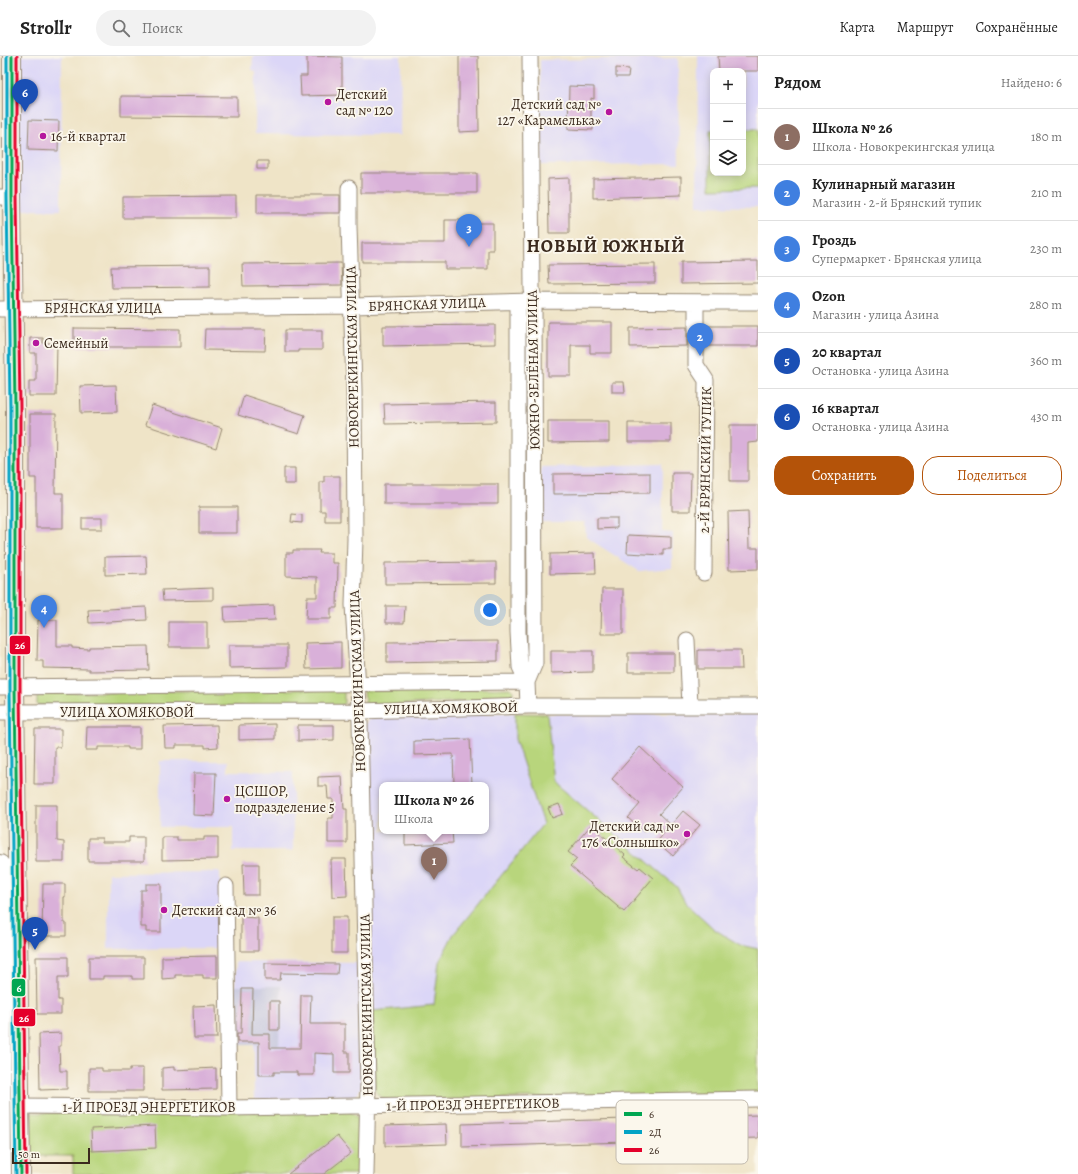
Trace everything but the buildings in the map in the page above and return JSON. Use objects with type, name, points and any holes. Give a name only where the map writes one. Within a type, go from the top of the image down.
[{"type":"main road","points":[[12,56],[6,197],[8,712],[21,1174]]},
{"type":"main road","points":[[0,864],[2,1174]]},
{"type":"street","name":"ЮЖНО-ЗЕЛЁНАЯ УЛИЦА","points":[[524,707],[527,682],[535,663],[534,301],[532,289],[530,56]]},
{"type":"street","name":"НОВОКРЕКИНГСКАЯ УЛИЦА","points":[[349,188],[354,425],[353,605],[359,711],[368,1069],[366,1174]]},
{"type":"street","name":"БРЯНСКАЯ УЛИЦА","points":[[7,309],[352,306],[534,301],[758,302]]},
{"type":"street","name":"ЮЖНО-ЗЕЛЁНАЯ УЛИЦА","points":[[518,302],[518,632],[520,667],[527,682]]},
{"type":"street","name":"2-Й БРЯНСКИЙ ТУПИК","points":[[696,302],[696,365],[706,380],[704,573]]},
{"type":"street","points":[[687,640],[690,706]]},
{"type":"street","name":"УЛИЦА ХОМЯКОВОЙ","points":[[8,687],[527,682]]},
{"type":"street","name":"УЛИЦА ХОМЯКОВОЙ","points":[[8,712],[359,711],[524,707],[758,706]]},
{"type":"street","points":[[226,886],[229,1108]]},
{"type":"street","name":"1-Й ПРОЕЗД ЭНЕРГЕТИКОВ","points":[[693,1100],[758,1099]]},
{"type":"street","name":"1-Й ПРОЕЗД ЭНЕРГЕТИКОВ","points":[[20,1106],[229,1108],[616,1101]]},
{"type":"shaded area","points":[[18,56],[62,56],[61,210],[18,210]]},
{"type":"shaded area","name":"Детский сад № 120","points":[[253,56],[401,56],[400,135],[255,134],[256,71],[252,70]]},
{"type":"shaded area","points":[[698,56],[758,56],[758,207],[697,206]]},
{"type":"shaded area","name":"Детский сад № 127 «Карамелька»","points":[[678,58],[679,164],[541,165],[540,60]]},
{"type":"shaded area","points":[[663,464],[662,532],[673,533],[672,568],[639,571],[586,537],[585,522],[540,522],[541,467]]},
{"type":"shaded area","points":[[515,713],[515,739],[543,824],[453,935],[439,962],[434,1006],[373,1011],[365,724],[371,716]]},
{"type":"shaded area","name":"Детский сад № 176 «Солнышко»","points":[[547,714],[758,714],[758,949],[740,945],[714,929],[685,902],[677,887],[554,782]]},
{"type":"shaded area","name":"ЦСШОР, подразделение 5","points":[[160,761],[228,761],[228,771],[293,772],[293,851],[233,851],[233,827],[160,827]]},
{"type":"shaded area","name":"Детский сад № 36","points":[[220,872],[220,948],[108,949],[108,873]]},
{"type":"shaded area","points":[[236,962],[362,963],[362,1085],[358,1094],[348,1099],[254,1100],[254,1045],[279,1045],[235,986]]},
{"type":"shaded area","points":[[235,986],[281,986],[279,1045],[234,1045]]},
{"type":"green space","points":[[746,129],[758,129],[758,188],[710,189],[710,176],[746,176]]},
{"type":"green space","points":[[511,688],[513,691],[512,699],[368,706],[365,703],[364,691]]},
{"type":"green space","points":[[341,689],[344,691],[344,703],[340,707],[37,705],[37,693]]},
{"type":"green space","points":[[515,713],[547,714],[554,782],[677,887],[685,902],[714,929],[740,945],[758,949],[758,1095],[385,1100],[377,1093],[374,1087],[373,1011],[434,1005],[439,962],[453,935],[543,824],[515,739]]},
{"type":"green space","points":[[348,1110],[360,1120],[361,1174],[73,1174],[73,1156],[28,1156],[28,1118],[30,1113]]},
{"type":"transit line","name":"2Д","points":[[7,56],[7,197],[10,407],[10,687],[16,1174]]},
{"type":"transit line","name":"6","points":[[12,56],[12,197],[15,407],[15,687],[21,1174]]},
{"type":"transit line","name":"26","points":[[17,56],[17,197],[20,407],[20,687],[26,1174]]},
{"type":"place","name":"Детский сад № 120","points":[[328,102]]},
{"type":"place","name":"16 квартал","points":[[25,112]]},
{"type":"place","name":"Детский сад № 127 «Карамелька»","points":[[609,112]]},
{"type":"place","name":"16-й квартал","points":[[43,136]]},
{"type":"place","name":"Гроздь","points":[[469,247]]},
{"type":"place","name":"Семейный","points":[[36,343]]},
{"type":"place","name":"Кулинарный магазин","points":[[700,356]]},
{"type":"place","name":"Ozon","points":[[44,628]]},
{"type":"place","name":"ЦСШОР, подразделение 5","points":[[227,799]]},
{"type":"place","name":"Детский сад № 176 «Солнышко»","points":[[687,834]]},
{"type":"place","name":"Школа № 26","points":[[434,880]]},
{"type":"place","name":"Детский сад № 36","points":[[164,910]]},
{"type":"place","name":"20 квартал","points":[[35,950]]},
{"type":"district","name":"НОВЫЙ ЮЖНЫЙ","points":[[606,246]]}]
